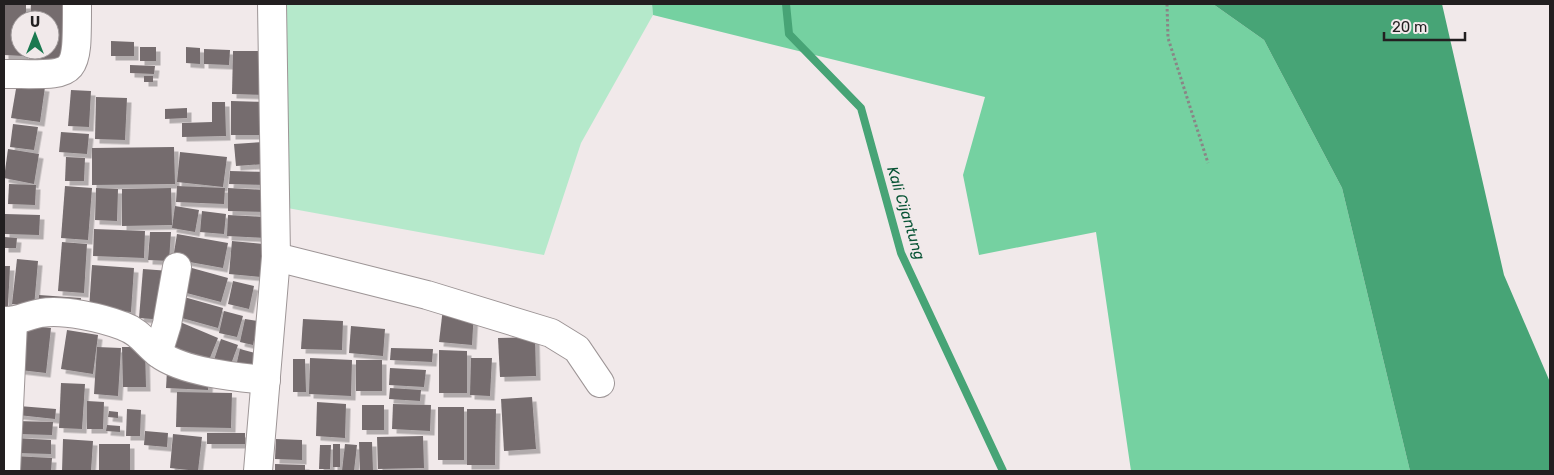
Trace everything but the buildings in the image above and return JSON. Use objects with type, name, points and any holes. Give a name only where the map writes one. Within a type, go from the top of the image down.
[{"type":"street","points":[[4,74],[60,74],[69,69],[74,61],[77,45],[77,4]]},
{"type":"street","points":[[258,471],[276,256],[272,4]]},
{"type":"street","points":[[276,256],[427,294],[551,333],[577,350],[600,382]]},
{"type":"street","points":[[158,354],[167,324],[177,267]]},
{"type":"street","points":[[6,471],[8,322],[38,313],[52,311],[68,313],[139,333],[158,354],[172,362],[227,376],[266,380]]},
{"type":"path","points":[[1167,4],[1168,38],[1208,163]]},
{"type":"shaded area","points":[[284,4],[652,4],[653,15],[581,143],[544,255],[282,207]]},
{"type":"shaded area","points":[[652,4],[1213,4],[1264,40],[1342,188],[1410,471],[1131,471],[1096,232],[979,255],[963,175],[985,97],[653,15]]},
{"type":"shaded area","points":[[1213,4],[1442,4],[1504,275],[1550,382],[1550,471],[1410,471],[1342,188],[1264,40]]},
{"type":"waterway","name":"Kali Cijantung","points":[[786,4],[789,34],[861,108],[901,253],[1003,471]]}]
